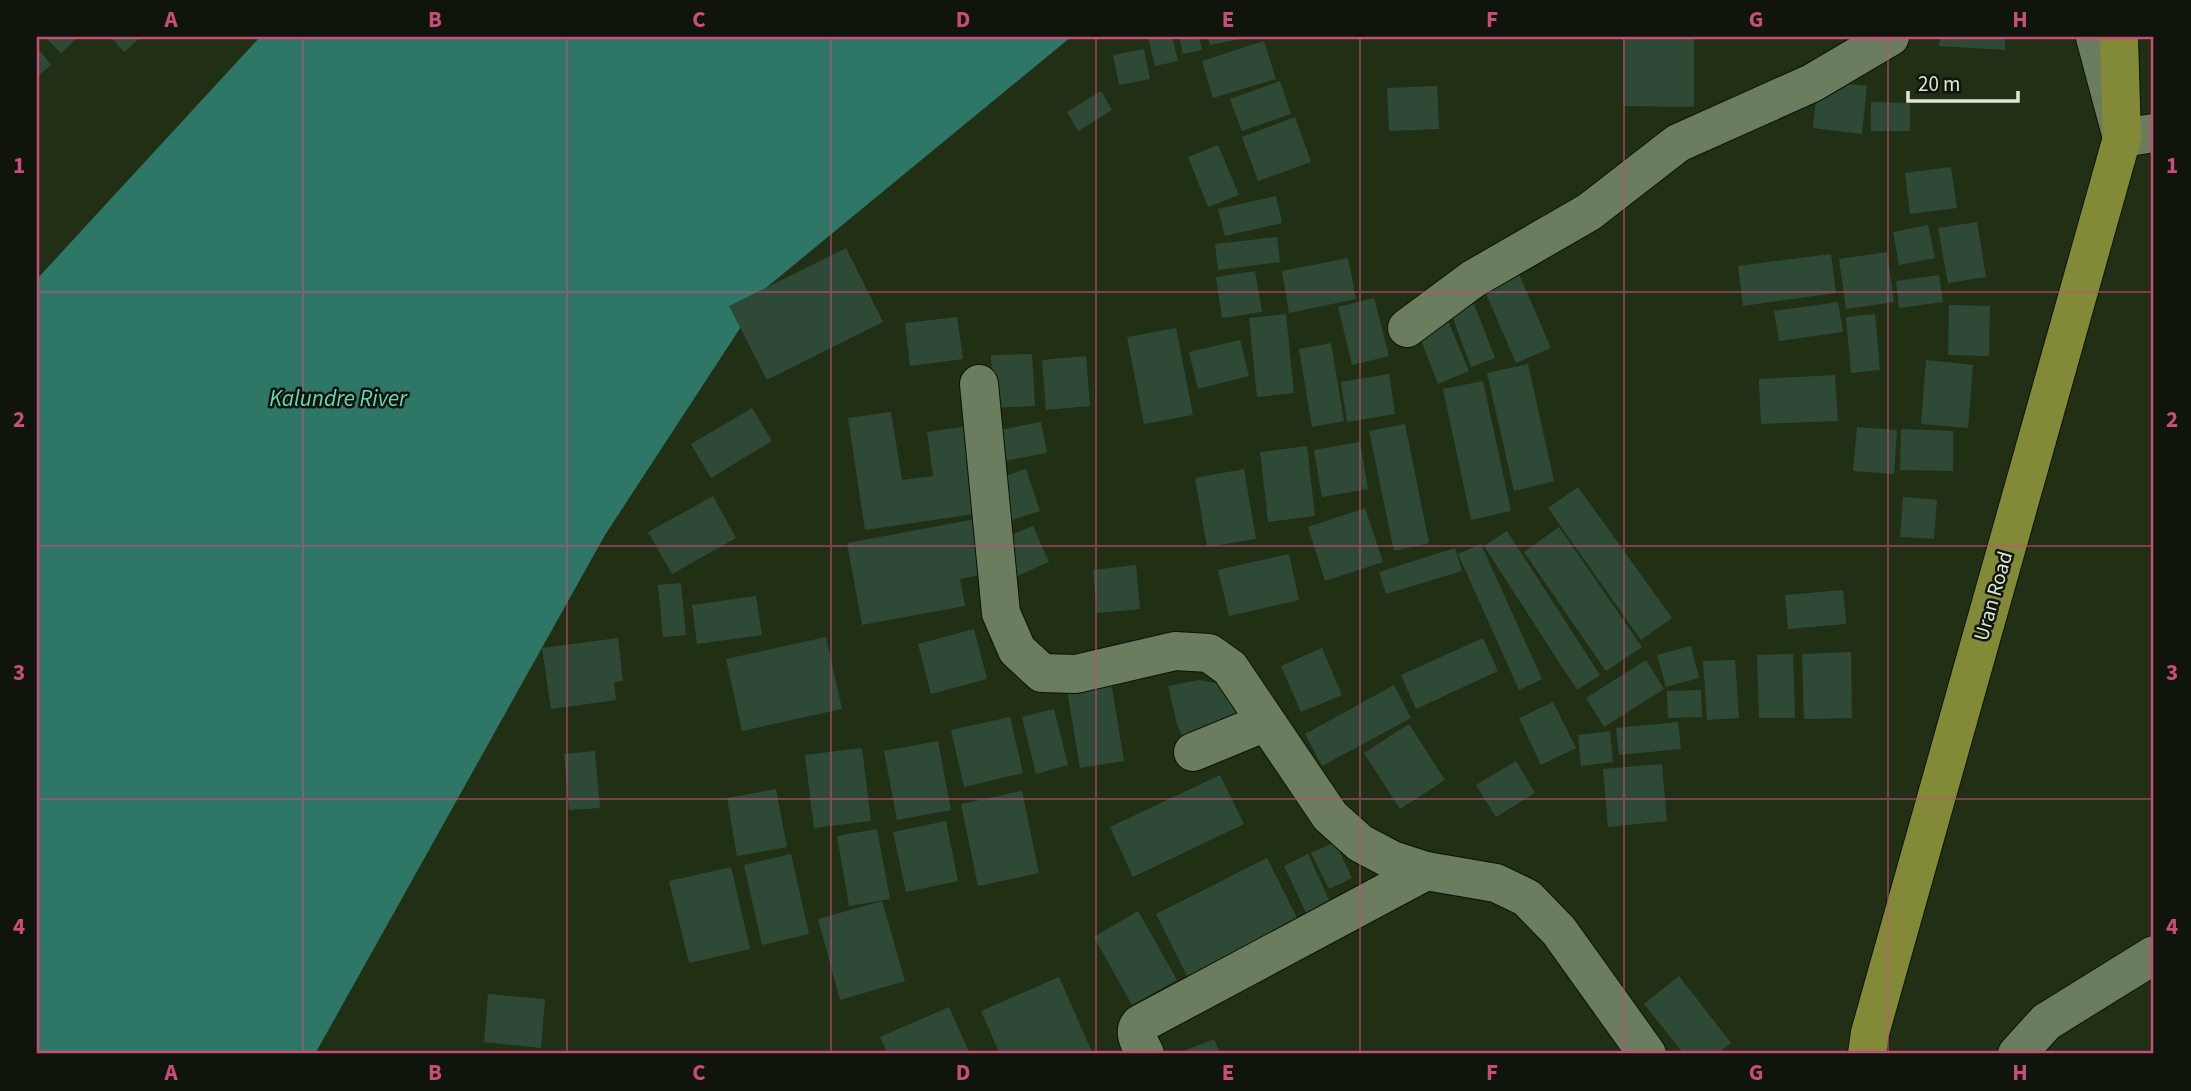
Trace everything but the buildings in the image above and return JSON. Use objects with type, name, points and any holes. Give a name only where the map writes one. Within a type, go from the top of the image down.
[{"type":"main road","name":"Uran Road","points":[[1867,1054],[1874,1019],[2138,136],[2119,37]]},
{"type":"street","points":[[1407,328],[1473,279],[1589,212],[1678,143],[1812,83],[1890,37]]},
{"type":"street","points":[[2095,37],[2138,136]]},
{"type":"street","points":[[979,384],[1001,613],[1017,650],[1042,673],[1076,674],[1175,651],[1209,653],[1230,668],[1330,816],[1360,843],[1392,860],[1426,871],[1496,883],[1527,898],[1559,931],[1647,1054]]},
{"type":"street","points":[[1193,752],[1266,722]]},
{"type":"street","points":[[1145,1054],[1136,1035],[1140,1024],[1426,871]]},
{"type":"street","points":[[2017,1054],[2046,1021],[2154,955]]},
{"type":"water","name":"Kalundre River","points":[[260,37],[1071,37],[767,287],[605,535],[315,1054],[37,1054],[37,279]]}]
